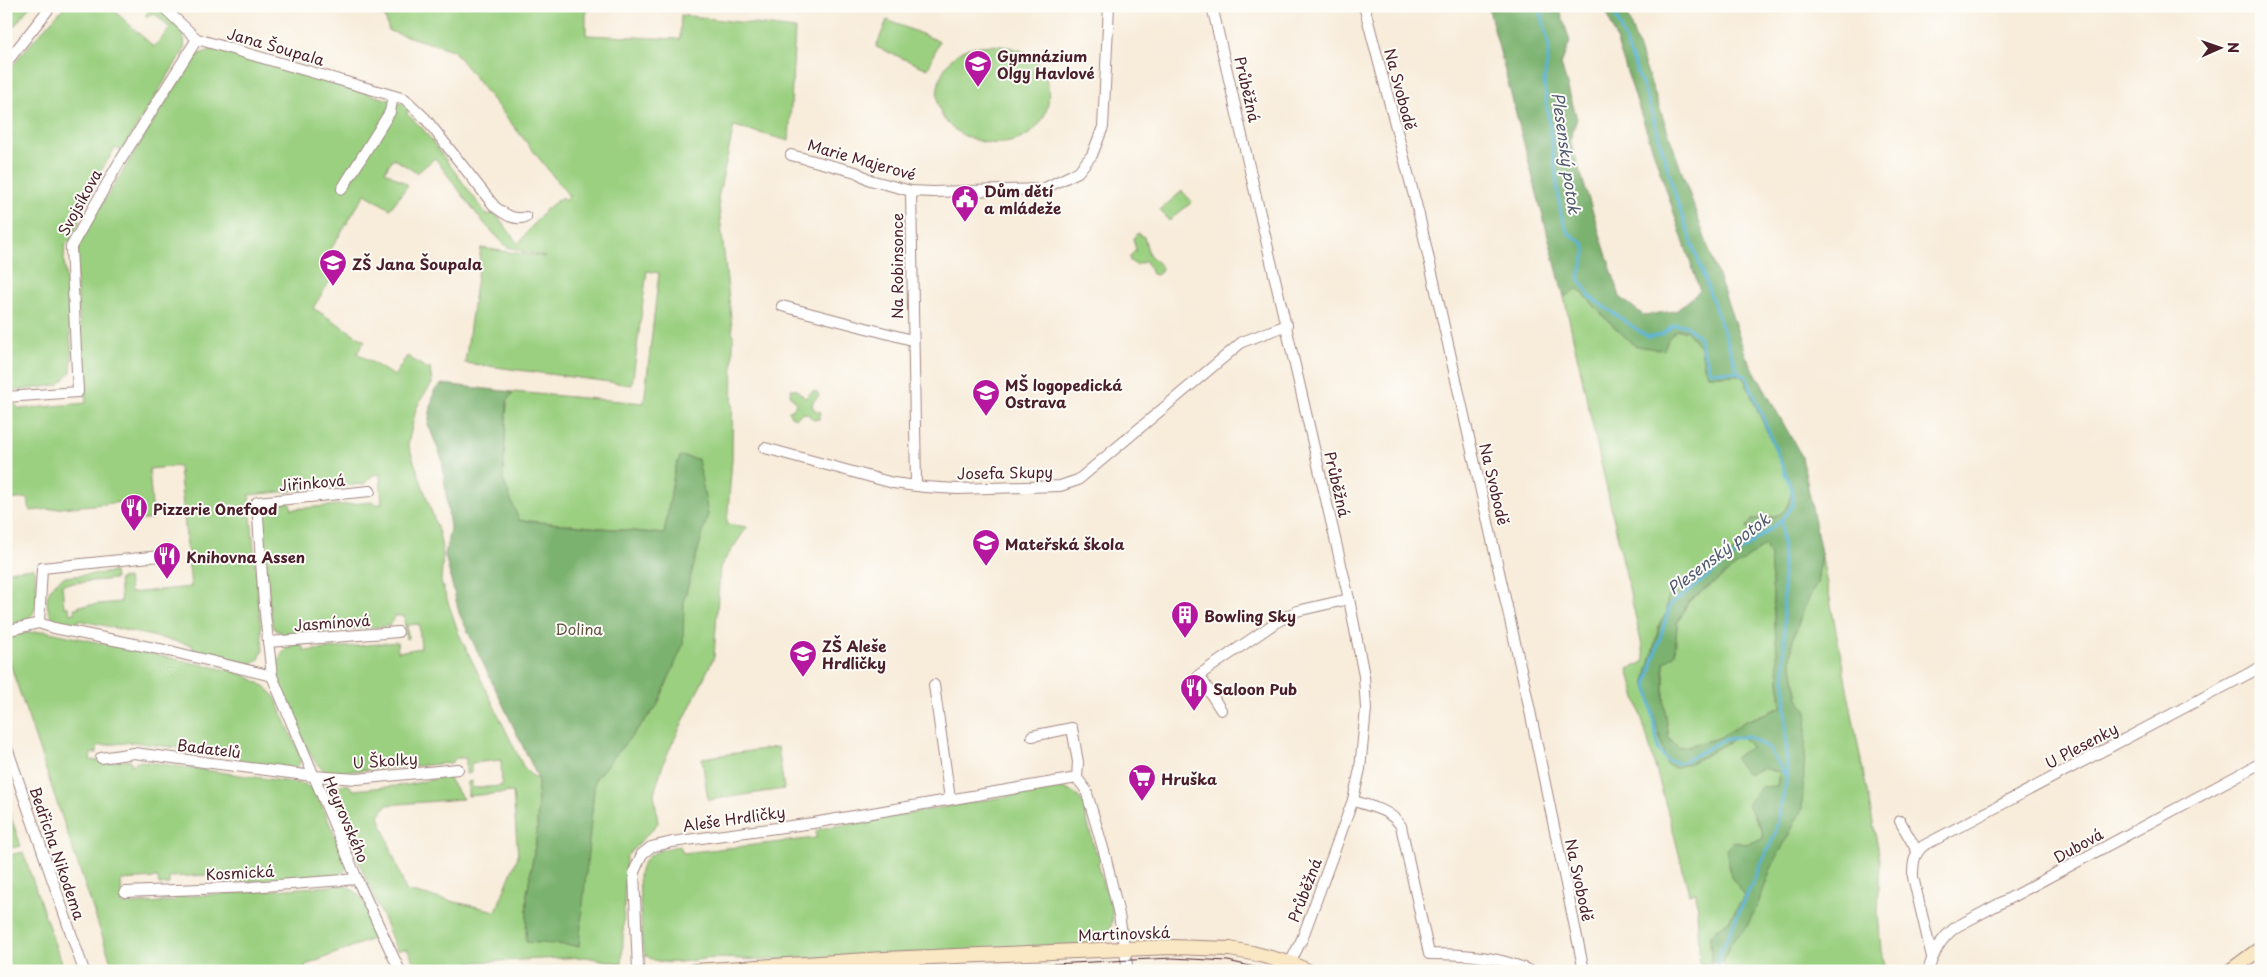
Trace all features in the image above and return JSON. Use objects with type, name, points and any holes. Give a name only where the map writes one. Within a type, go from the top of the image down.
[{"type":"street","points":[[6,63],[51,6]]},
{"type":"street","name":"Jana Šoupala","points":[[162,6],[197,39],[405,99],[425,118],[495,207],[509,217],[519,219],[526,217]]},
{"type":"street","name":"Marie Majerové","points":[[791,155],[856,172],[870,180],[911,191],[1043,189],[1078,172],[1092,155],[1103,127],[1108,6]]},
{"type":"street","name":"Průběžná","points":[[1212,6],[1287,325],[1349,599],[1364,676],[1366,709],[1362,753],[1353,800],[1302,939],[1290,963]]},
{"type":"street","name":"Na Svobodě","points":[[1364,6],[1420,215],[1525,686],[1584,971]]},
{"type":"street","name":"Svojsíkova","points":[[6,397],[78,392],[71,246],[116,166],[197,39]]},
{"type":"street","points":[[342,189],[390,112],[393,96]]},
{"type":"street","name":"Na Robinsonce","points":[[911,191],[912,340],[916,484]]},
{"type":"street","name":"Na Robinsonce","points":[[782,306],[912,340]]},
{"type":"street","name":"Josefa Skupy","points":[[765,448],[893,483],[916,484],[924,487],[1060,486],[1078,480],[1242,342],[1287,325]]},
{"type":"street","name":"Jiřinková","points":[[257,502],[370,491]]},
{"type":"street","name":"Heyrovského","points":[[257,502],[272,676],[357,879],[400,971]]},
{"type":"street","points":[[40,623],[42,568],[170,555]]},
{"type":"street","points":[[1221,710],[1199,675],[1275,623],[1297,611],[1349,599]]},
{"type":"street","points":[[6,631],[40,623],[54,628],[174,652],[272,676]]},
{"type":"street","name":"Jasmínová","points":[[268,642],[398,632]]},
{"type":"street","name":"U Plesenky","points":[[1917,851],[1923,846],[2261,667]]},
{"type":"street","points":[[934,685],[950,799]]},
{"type":"street","points":[[1032,736],[1072,728],[1078,762],[1077,778],[1086,790],[1101,843],[1119,915],[1128,971]]},
{"type":"street","name":"Bedřicha Nikodema","points":[[6,745],[84,971]]},
{"type":"street","name":"Badatelů","points":[[101,758],[134,753],[313,776]]},
{"type":"street","name":"Dubová","points":[[1928,971],[1932,957],[1942,940],[1956,928],[2261,763]]},
{"type":"street","name":"U Školky","points":[[313,776],[357,779],[458,769]]},
{"type":"street","name":"Aleše Hrdličky","points":[[638,971],[634,872],[642,854],[651,847],[672,842],[813,822],[1077,778]]},
{"type":"street","points":[[1353,800],[1385,810],[1395,817],[1400,826],[1429,954],[1488,956],[1516,964],[1531,971]]},
{"type":"street","points":[[1900,821],[1917,851],[1913,864],[1913,877],[1932,957]]},
{"type":"street","name":"Kosmická","points":[[125,892],[251,887],[357,879]]},
{"type":"street","name":"Martinovská","points":[[694,971],[767,969],[884,959],[1154,947],[1230,949],[1290,963],[1308,971]]},
{"type":"street","points":[[2230,971],[2261,948]]},
{"type":"street","name":"Martinovská","points":[[874,971],[887,964],[937,958]]},
{"type":"green space","points":[[6,6],[30,6],[12,29],[6,29]]},
{"type":"green space","points":[[65,6],[109,6],[154,47],[170,28],[154,13],[146,17],[146,14],[152,7],[157,6],[181,30],[185,43],[184,50],[122,150],[115,148],[75,214],[79,222],[70,241],[65,246],[64,258],[72,357],[71,372],[58,385],[6,392],[6,74]]},
{"type":"green space","points":[[382,6],[555,6],[586,9],[586,35],[680,39],[681,15],[795,29],[789,141],[734,126],[718,198],[733,336],[732,459],[727,524],[747,527],[720,567],[714,657],[664,761],[654,793],[658,823],[626,857],[622,964],[586,957],[478,962],[428,969],[415,963],[407,949],[397,950],[333,802],[333,794],[338,786],[349,785],[353,790],[408,785],[447,776],[463,799],[386,805],[379,816],[406,891],[496,911],[518,856],[513,792],[468,796],[468,782],[472,781],[472,788],[502,786],[501,760],[471,763],[471,773],[466,774],[466,758],[456,758],[451,763],[329,773],[319,766],[312,757],[285,697],[277,663],[283,652],[290,645],[301,644],[305,651],[397,642],[398,652],[421,648],[419,624],[407,625],[408,639],[406,639],[404,616],[395,616],[390,626],[285,635],[276,630],[272,625],[262,533],[264,519],[268,511],[276,505],[289,502],[292,509],[374,502],[375,504],[382,504],[380,474],[373,475],[364,484],[249,495],[263,650],[258,661],[248,665],[201,655],[194,652],[192,645],[79,620],[76,624],[63,626],[51,615],[48,608],[48,594],[51,588],[64,577],[114,572],[115,579],[62,584],[64,607],[69,607],[70,614],[75,613],[74,608],[79,608],[79,606],[121,602],[119,579],[128,578],[130,593],[191,587],[179,466],[149,469],[153,519],[125,522],[123,502],[30,511],[28,498],[6,500],[6,409],[12,402],[20,409],[86,403],[75,265],[80,240],[188,66],[199,54],[217,48],[406,105],[409,108],[407,114],[423,129],[487,215],[494,213],[497,215],[518,244],[544,211],[562,197],[565,201],[569,196],[453,50],[389,31]],"holes":[[[393,158],[417,173],[435,158],[482,221],[507,247],[546,257],[481,248],[465,363],[632,385],[647,271],[659,273],[644,403],[513,392],[507,401],[503,480],[518,520],[665,534],[675,468],[708,514],[684,600],[682,645],[657,706],[595,779],[578,946],[526,941],[527,894],[537,833],[538,778],[531,775],[524,768],[459,634],[441,582],[443,554],[439,533],[408,444],[416,409],[432,384],[430,368],[426,368],[407,356],[394,376],[357,353],[365,341],[313,308],[336,271],[323,262],[365,194],[390,209],[408,185],[385,171]]]},
{"type":"green space","points":[[1488,6],[1559,6],[1570,42],[1561,64],[1577,119],[1570,140],[1620,297],[1643,315],[1676,311],[1700,291],[1605,6],[1624,6],[1746,356],[1802,457],[1821,553],[1817,583],[1805,606],[1793,638],[1791,660],[1798,699],[1807,711],[1802,809],[1771,869],[1758,904],[1746,928],[1730,944],[1723,963],[1711,963],[1710,935],[1729,921],[1745,895],[1731,877],[1726,849],[1733,842],[1746,844],[1763,839],[1762,829],[1748,803],[1761,787],[1777,786],[1779,772],[1762,768],[1748,775],[1734,758],[1751,747],[1741,735],[1695,761],[1675,768],[1667,765],[1645,682],[1660,623],[1667,612],[1667,601],[1672,586],[1683,580],[1699,580],[1716,570],[1718,562],[1753,538],[1747,526],[1753,519],[1776,516],[1785,510],[1792,488],[1744,379],[1739,375],[1708,375],[1704,366],[1701,348],[1686,330],[1676,330],[1668,339],[1664,350],[1635,346],[1577,289],[1564,297]],"holes":[[[1765,545],[1770,556],[1781,707],[1744,722],[1719,738],[1679,748],[1669,739],[1664,702],[1664,663],[1675,654],[1677,624],[1689,601]]]},
{"type":"green space","points":[[887,20],[939,41],[928,69],[876,47]]},
{"type":"green space","points":[[992,45],[1022,51],[1031,56],[1038,63],[1047,81],[1048,101],[1042,120],[1033,131],[1022,138],[1010,142],[983,142],[958,132],[948,124],[938,106],[938,85],[947,65],[954,57],[969,48]]},
{"type":"green space","points":[[1182,191],[1192,202],[1169,221],[1160,210]]},
{"type":"green space","points":[[1138,233],[1144,237],[1149,254],[1162,267],[1161,272],[1157,275],[1152,274],[1146,261],[1136,265],[1130,261],[1130,256],[1136,250],[1133,238]]},
{"type":"green space","points":[[1577,289],[1635,346],[1668,339],[1676,330],[1686,330],[1701,348],[1704,366],[1708,375],[1739,375],[1744,379],[1792,488],[1785,510],[1776,516],[1753,519],[1754,538],[1718,562],[1716,570],[1699,580],[1683,580],[1667,601],[1667,612],[1660,623],[1645,682],[1675,768],[1695,761],[1741,734],[1751,747],[1748,775],[1762,768],[1779,772],[1777,786],[1751,812],[1764,832],[1763,839],[1746,844],[1733,842],[1731,877],[1745,895],[1729,921],[1710,935],[1711,963],[1700,964],[1696,893],[1689,894],[1628,669],[1644,662],[1644,655],[1564,297]]},
{"type":"green space","name":"Dolina","points":[[442,384],[513,392],[507,401],[503,480],[519,520],[664,534],[675,468],[680,456],[698,459],[708,514],[684,600],[683,645],[657,706],[595,779],[579,946],[526,942],[527,894],[537,833],[538,778],[459,613],[445,555],[450,528],[442,459],[428,424],[434,391]]},
{"type":"green space","points":[[791,389],[796,389],[805,398],[813,391],[817,392],[819,396],[812,405],[815,411],[821,412],[819,419],[813,420],[808,414],[803,413],[796,418],[791,416],[789,411],[794,409],[796,403],[790,394]]},
{"type":"green space","points":[[1765,544],[1770,556],[1781,707],[1744,722],[1719,738],[1679,748],[1669,739],[1664,702],[1664,662],[1675,654],[1677,624],[1689,601]]},
{"type":"green space","points":[[1821,553],[1880,859],[1878,913],[1881,951],[1887,971],[1726,971],[1723,963],[1730,944],[1746,928],[1758,904],[1771,869],[1807,712],[1798,699],[1791,660],[1793,638],[1805,606],[1817,583]]},
{"type":"green space","points":[[34,568],[37,589],[35,610],[26,620],[6,624],[6,571]]},
{"type":"green space","points":[[45,631],[241,673],[266,687],[275,697],[302,759],[297,767],[288,771],[240,762],[238,756],[133,742],[97,746],[97,753],[91,753],[90,760],[110,762],[131,760],[131,765],[140,761],[304,784],[316,792],[348,866],[343,873],[336,876],[233,882],[227,874],[169,877],[169,884],[159,885],[158,878],[121,880],[122,905],[174,901],[177,897],[344,885],[357,893],[366,904],[378,931],[377,937],[306,965],[304,971],[114,971],[6,652],[8,635]]},
{"type":"green space","points":[[778,747],[784,789],[708,800],[702,758]]},
{"type":"green space","points":[[1060,787],[1075,793],[1087,808],[1085,813],[1095,851],[1101,859],[1098,863],[1104,887],[1109,890],[1112,905],[1111,928],[1102,940],[1095,944],[766,960],[715,958],[661,962],[645,955],[642,944],[639,875],[644,862],[654,853],[680,846],[683,853],[816,838],[816,832],[819,829]]},
{"type":"green space","points":[[6,803],[21,846],[6,849]]},
{"type":"green space","points":[[23,852],[64,971],[6,971],[6,856]]},
{"type":"waterway","name":"Plesenský potok","points":[[1540,6],[1549,48],[1544,83],[1561,215],[1568,233],[1583,243],[1586,250],[1579,277],[1590,297],[1648,337],[1661,335],[1674,325],[1685,325],[1698,336],[1710,371],[1738,372],[1747,378],[1792,490],[1793,504],[1782,520],[1670,605],[1647,682],[1659,751],[1668,761],[1681,763],[1723,740],[1747,736],[1769,749],[1787,778],[1775,834],[1721,951],[1716,971]]},
{"type":"waterway","points":[[1612,6],[1649,103],[1677,201],[1738,372]]},
{"type":"waterway","points":[[1782,521],[1787,777]]},
{"type":"tram line","points":[[912,971],[1172,958],[1228,961],[1272,971]]},
{"type":"place","name":"Gymnázium Olgy Havlové","points":[[978,88]]},
{"type":"place","name":"Dům dětí a mládeže","points":[[965,223]]},
{"type":"place","name":"ZŠ Jana Šoupala","points":[[333,287]]},
{"type":"place","name":"MŠ logopedická Ostrava","points":[[986,417]]},
{"type":"place","name":"Pizzerie Onefood","points":[[134,532]]},
{"type":"place","name":"Mateřská škola","points":[[986,567]]},
{"type":"place","name":"Knihovna Assen","points":[[167,580]]},
{"type":"place","name":"Bowling Sky","points":[[1185,639]]},
{"type":"place","name":"ZŠ Aleše Hrdličky","points":[[803,678]]},
{"type":"place","name":"Saloon Pub","points":[[1194,712]]},
{"type":"place","name":"Hruška","points":[[1142,802]]}]
